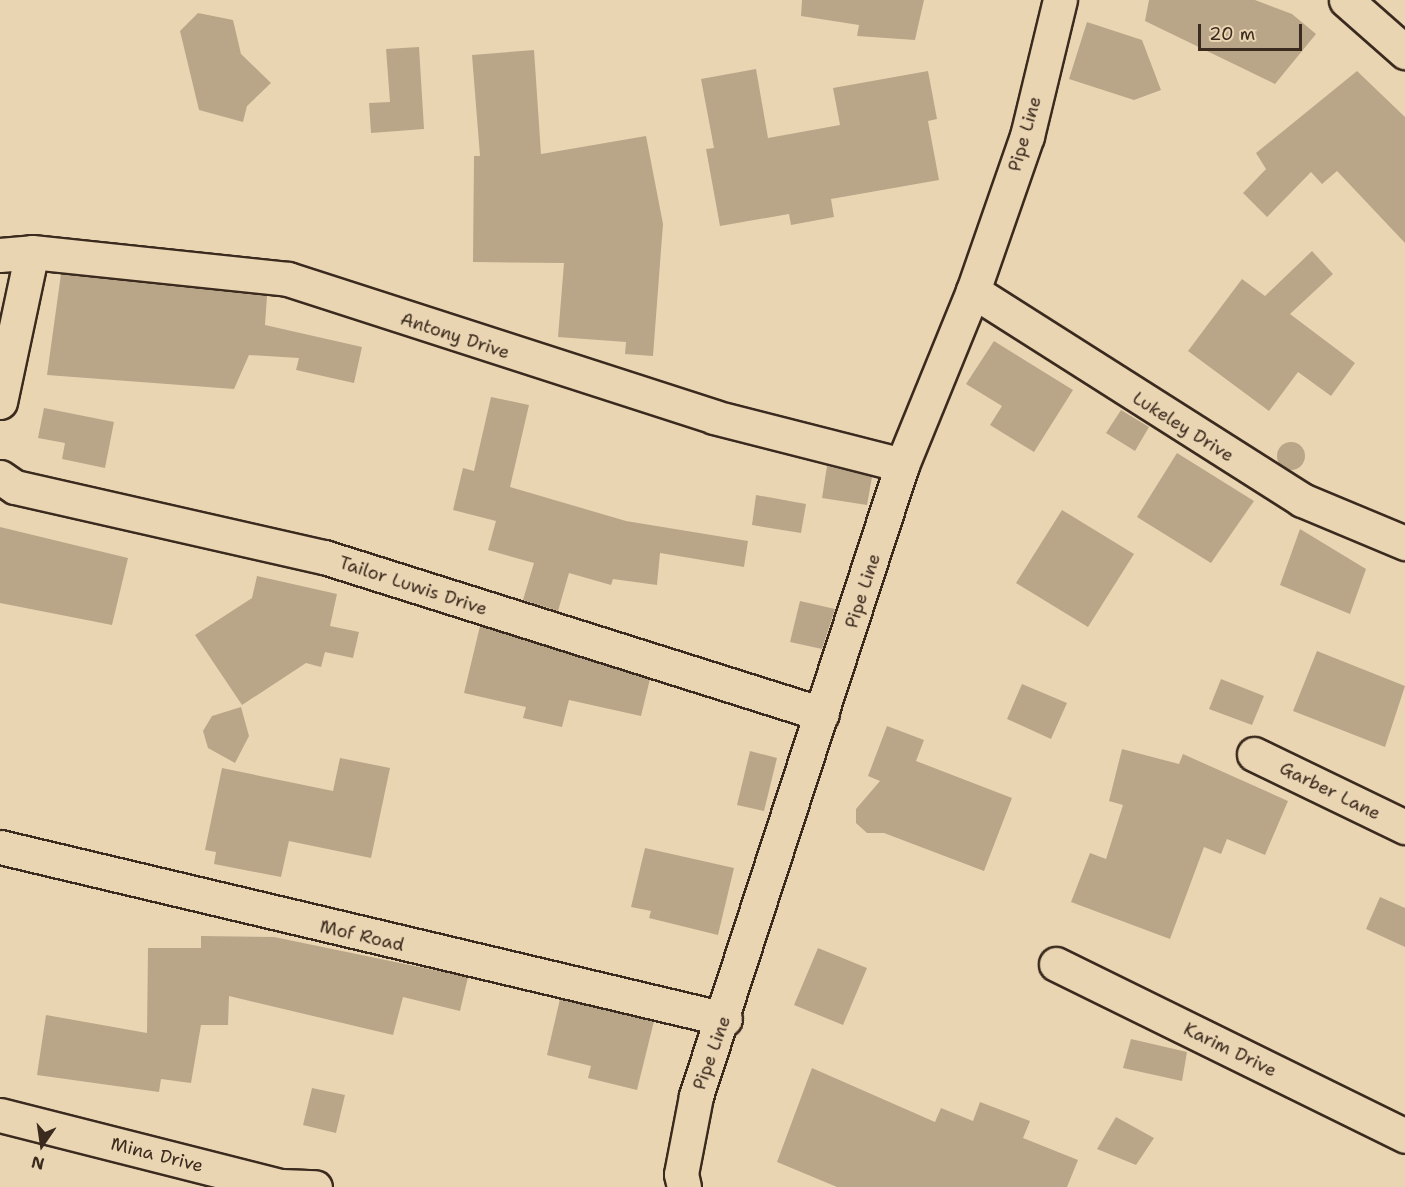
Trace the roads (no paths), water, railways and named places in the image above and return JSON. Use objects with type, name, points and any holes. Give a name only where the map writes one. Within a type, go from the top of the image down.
[{"type":"street","name":"Pipe Line","points":[[684,1187],[681,1174],[696,1096],[725,1019],[902,465],[972,291],[1027,136],[1060,0]]},
{"type":"street","points":[[1346,0],[1405,52]]},
{"type":"street","points":[[0,402],[32,252]]},
{"type":"street","name":"Antony Drive","points":[[0,255],[32,252],[288,279],[704,414],[902,465]]},
{"type":"street","name":"Lukeley Drive","points":[[972,291],[1302,500],[1405,543]]},
{"type":"street","name":"Tailor Luwis Drive","points":[[0,477],[15,487],[324,557],[822,714]]},
{"type":"street","name":"Garber Lane","points":[[1254,754],[1405,827]]},
{"type":"street","name":"Mof Road","points":[[0,847],[725,1019]]},
{"type":"street","name":"Karim Drive","points":[[1056,964],[1405,1136]]},
{"type":"street","name":"Mina Drive","points":[[0,1115],[281,1186],[315,1187]]}]
